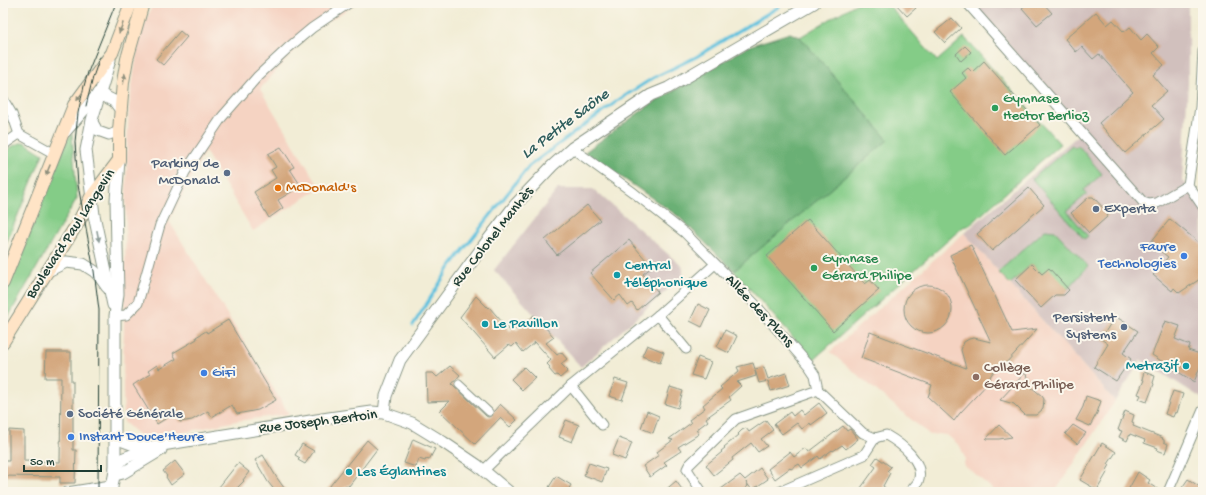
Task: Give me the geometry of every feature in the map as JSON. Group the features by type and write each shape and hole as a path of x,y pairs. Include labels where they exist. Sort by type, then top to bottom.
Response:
{"main road":[{"name":"Boulevard Paul Langevin","path":"3,283 74,105 112,53 131,3"},
{"name":"Boulevard Paul Langevin","path":"3,342 46,272 80,221 91,197 119,160 119,131 123,82 127,59 143,3"}],"street":[{"path":"115,316 126,315 138,303 160,225 185,172 222,117 258,76 288,48 312,28 349,3"},
{"name":"Rue Colonel Manhès","path":"384,413 386,396 400,360 515,205 552,166 572,148 651,95 668,88 814,3"},
{"path":"967,3 1143,202 1149,204 1157,203 1188,185"},
{"path":"1203,52 1200,107 1188,185 1203,208"},
{"path":"112,53 98,93 86,150 91,197 115,316"},
{"path":"98,93 114,101 121,110"},
{"name":"Boulevard Paul Langevin","path":"63,134 98,93"},
{"path":"3,99 12,114 19,134 55,154"},
{"path":"92,120 98,131 109,135 119,131"},
{"path":"3,148 6,143 19,134"},
{"name":"Allée des Plans","path":"572,148 634,193 685,233 754,304 809,366 816,375 818,390"},
{"path":"67,492 113,480 115,437 115,316 118,294 116,200 119,160"},
{"path":"46,272 66,262 83,264 100,277 111,293"},
{"path":"483,471 571,386 658,315 715,264"},
{"path":"658,315 686,349"},
{"path":"459,384 489,412"},
{"path":"571,386 602,425"},
{"path":"702,492 687,470 689,464 736,419 818,390 863,432 875,438 886,435 911,454 920,471 918,482 910,492"},
{"path":"1168,492 1203,410"},
{"name":"Rue Joseph Bertoin","path":"113,480 124,458 156,446 372,412 384,413 405,420 430,433 464,456 508,492"},
{"name":"Rue Joseph Bertoin","path":"115,437 126,444 156,446"},
{"path":"779,492 864,455 875,438"},
{"name":"Rue Joseph Bertoin","path":"113,480 156,452 176,442"}],"shaded area":[{"path":"153,3 358,3 311,32 260,89 320,188 253,231 205,151 169,221 289,414 237,421 185,432 142,438 124,422 123,385 127,147 129,107 139,39"},
{"path":"972,3 1188,3 1188,84 1182,181 1203,198 1203,399 1141,360 1115,401 964,233 1082,132"},
{"path":"558,189 593,189 683,267 683,276 581,367 494,270"},
{"name":"Collège Gérard Philipe","path":"964,233 1115,401 1055,492 996,492 964,465 965,458 960,446 947,435 930,435 830,352"}],"green space":[{"path":"857,3 887,3 937,61 964,37 1060,144 970,225 963,227 813,360 734,271 888,140 800,37"},
{"path":"790,33 800,37 888,140 734,271 678,216 585,152 648,106 749,46"},
{"path":"72,134 77,198 3,326 3,300 68,138"},
{"path":"24,142 43,154 3,251 3,157 12,147"},
{"path":"1072,145 1075,148 1078,145 1102,174 1084,190 1087,194 1067,211 1088,236 1084,239 1032,179"},
{"path":"1045,230 1055,231 1088,266 1068,289 1042,274 1032,264 1010,284 998,272"}],"building":[{"path":"895,3 912,3 916,8 907,16"},
{"path":"1028,3 1043,3 1052,13 1037,25 1022,8"},
{"path":"1096,12 1107,25 1113,20 1124,32 1130,27 1141,40 1147,34 1159,47 1153,53 1164,65 1153,75 1167,91 1151,105 1164,119 1125,153 1099,123 1133,92 1099,54 1093,59 1082,47 1076,52 1065,39"},
{"path":"952,18 961,28 945,43 935,32"},
{"path":"180,31 187,37 163,65 156,59"},
{"path":"965,46 971,52 961,61 956,54"},
{"name":"Gymnase Hector Berlioz","path":"984,61 1040,125 1005,155 950,92 966,78 962,73 968,68 972,72"},
{"path":"281,147 294,167 290,169 301,186 278,200 283,208 269,218 254,192 276,178 271,170 276,167 268,154"},
{"path":"1029,188 1044,205 992,251 977,234"},
{"path":"1089,197 1093,197 1108,213 1107,217 1089,233 1071,213"},
{"path":"587,205 600,220 557,255 545,240"},
{"path":"1170,219 1203,246 1203,277 1179,293 1174,288 1172,291 1153,275 1168,257 1150,243"},
{"name":"Gymnase Gérard Philipe","path":"808,220 865,284 870,280 879,290 833,331 767,256"},
{"name":"Central téléphonique","path":"629,240 652,267 643,274 658,292 637,310 632,303 628,306 620,295 614,300 590,273"},
{"path":"971,245 1012,332 1037,329 1005,364 1004,363 995,370 991,375 990,381 954,421 928,397 932,385 861,358 870,332 966,368 961,350 964,342 974,338 991,342 950,255"},
{"path":"1032,264 1042,274 1049,268 1069,290 1064,295 1055,295 1041,308 1015,280"},
{"path":"923,285 933,285 942,289 948,295 951,300 951,318 942,329 933,333 923,333 914,329 908,323 904,314 904,304 908,295 914,289"},
{"name":"Le Pavillon","path":"476,296 488,308 489,307 510,331 513,328 517,330 534,315 554,337 546,343 557,355 561,352 567,359 561,364 568,371 560,378 557,375 555,376 547,364 551,360 535,342 523,352 516,343 512,347 509,345 495,357 460,317"},
{"path":"698,304 710,310 702,327 690,321"},
{"path":"1115,316 1138,331 1123,353 1131,359 1116,381 1094,367 1108,344 1101,339"},
{"name":"GiFi","path":"228,320 276,400 258,410 237,414 232,405 212,417 208,411 192,420 180,422 175,413 157,424 133,385 150,374 148,371 157,365 159,369 176,359 173,353 197,339 196,337 206,331 207,333"},
{"path":"1165,321 1180,326 1175,339 1190,345 1188,350 1203,355 1203,360 1194,382 1152,355"},
{"path":"725,330 737,336 729,353 717,347"},
{"path":"647,345 664,352 660,363 642,356"},
{"path":"46,352 71,352 71,381 73,381 73,450 76,450 75,483 60,483 60,477 3,476 3,461 9,461 9,430 24,431 24,461 60,462 61,378 45,378"},
{"path":"698,357 711,362 704,379 691,375"},
{"path":"753,363 755,369 764,367 768,379 786,373 790,385 771,391 768,381 759,383 755,370 756,376 737,382 741,386 729,397 731,400 706,418 708,421 696,430 699,434 678,447 681,451 664,462 667,465 650,477 643,466 659,455 657,452 673,440 669,439 691,423 689,420 705,408 703,405 722,389 720,387 739,371 737,367"},
{"path":"450,366 460,375 452,384 486,416 492,416 500,404 517,420 510,427 500,418 475,444 440,411 450,401 427,402 426,373 433,373 437,377"},
{"path":"524,367 535,378 522,390 511,379"},
{"path":"1144,372 1155,376 1154,384 1147,402 1139,399 1141,395 1138,394 1144,380 1142,379"},
{"path":"1025,373 1030,386 1044,399 1043,409 1036,415 1025,415 1014,404 1000,400"},
{"path":"615,379 628,383 622,400 609,396"},
{"path":"670,387 683,391 678,408 665,404"},
{"path":"1173,391 1183,394 1177,413 1175,412 1173,417 1165,414"},
{"path":"1086,396 1101,401 1090,426 1076,420 1083,407"},
{"path":"819,403 827,413 811,425 810,423 802,429 797,423 782,434 774,424 790,412 793,416 800,410 804,415"},
{"path":"647,411 659,416 653,433 641,428"},
{"path":"1125,411 1134,415 1132,422 1134,423 1133,426 1163,438 1162,439 1164,442 1168,444 1165,453 1157,450 1158,448 1144,443 1145,440 1130,434 1127,441 1119,437 1122,431 1118,430"},
{"path":"566,420 579,425 572,442 559,437"},
{"path":"766,420 773,430 761,439 767,446 758,452 751,443 714,475 706,465 722,452 721,451 725,448 724,447 739,435 738,434 742,430 746,428 749,432"},
{"path":"999,425 1012,437 986,439"},
{"path":"1073,425 1086,433 1077,444 1065,434"},
{"path":"843,426 847,431 850,429 858,439 846,449 842,445 820,459 818,456 802,468 799,464 791,469 790,468 775,479 768,469 790,452 794,457 806,448 809,452"},
{"path":"619,438 632,443 625,460 612,455"},
{"path":"413,439 435,449 429,460 426,459 425,461 419,459 416,467 404,463"},
{"name":"Les Églantines","path":"367,440 377,449 349,486 346,486 341,492 325,492"},
{"path":"1102,443 1116,452 1108,464 1110,465 1107,470 1108,471 1097,490 1080,480"},
{"path":"302,444 314,451 305,464 298,460 300,458 295,455"},
{"path":"263,455 287,492 276,492 268,482 255,460"},
{"path":"877,457 891,467 887,471 890,473 883,486 890,492 858,492 876,467 872,464"},
{"path":"175,461 185,474 171,485 163,471"},
{"path":"238,463 249,472 243,480 244,481 233,492 215,492"},
{"path":"589,463 607,469 602,482 584,475"},
{"path":"760,468 768,479 752,490 746,482 748,486 741,492 717,492 740,475 745,480"},
{"path":"1138,472 1150,480 1148,483 1162,492 1127,492"},
{"path":"556,476 571,485 567,492 556,492 549,487"},
{"path":"1188,479 1203,489 1203,492 1179,492"},
{"path":"676,481 684,492 663,492"}],"waterway":[{"name":"La Petite Saône","path":"413,325 450,267 529,166 620,99 653,78 696,57 785,3"}],"tram line":[{"path":"98,492 99,310 94,271 78,185 75,142 78,113 88,72 116,3"},
{"path":"86,106 93,77 100,57"}],"place":[{"name":"Gymnase Hector Berlioz","path":"995,108"},
{"name":"Parking de McDonald","path":"227,173"},
{"name":"McDonald's","path":"278,188"},
{"name":"Experta","path":"1096,209"},
{"name":"Faure Technologies","path":"1184,256"},
{"name":"Gymnase Gérard Philipe","path":"814,268"},
{"name":"Central téléphonique","path":"617,275"},
{"name":"Le Pavillon","path":"485,324"},
{"name":"Persistent Systems","path":"1124,327"},
{"name":"Metrazif","path":"1186,366"},
{"name":"GiFi","path":"204,373"},
{"name":"Collège Gérard Philipe","path":"976,377"},
{"name":"Société Générale","path":"70,414"},
{"name":"Instant Douce'Heure","path":"71,437"},
{"name":"Les Églantines","path":"349,472"}]}
